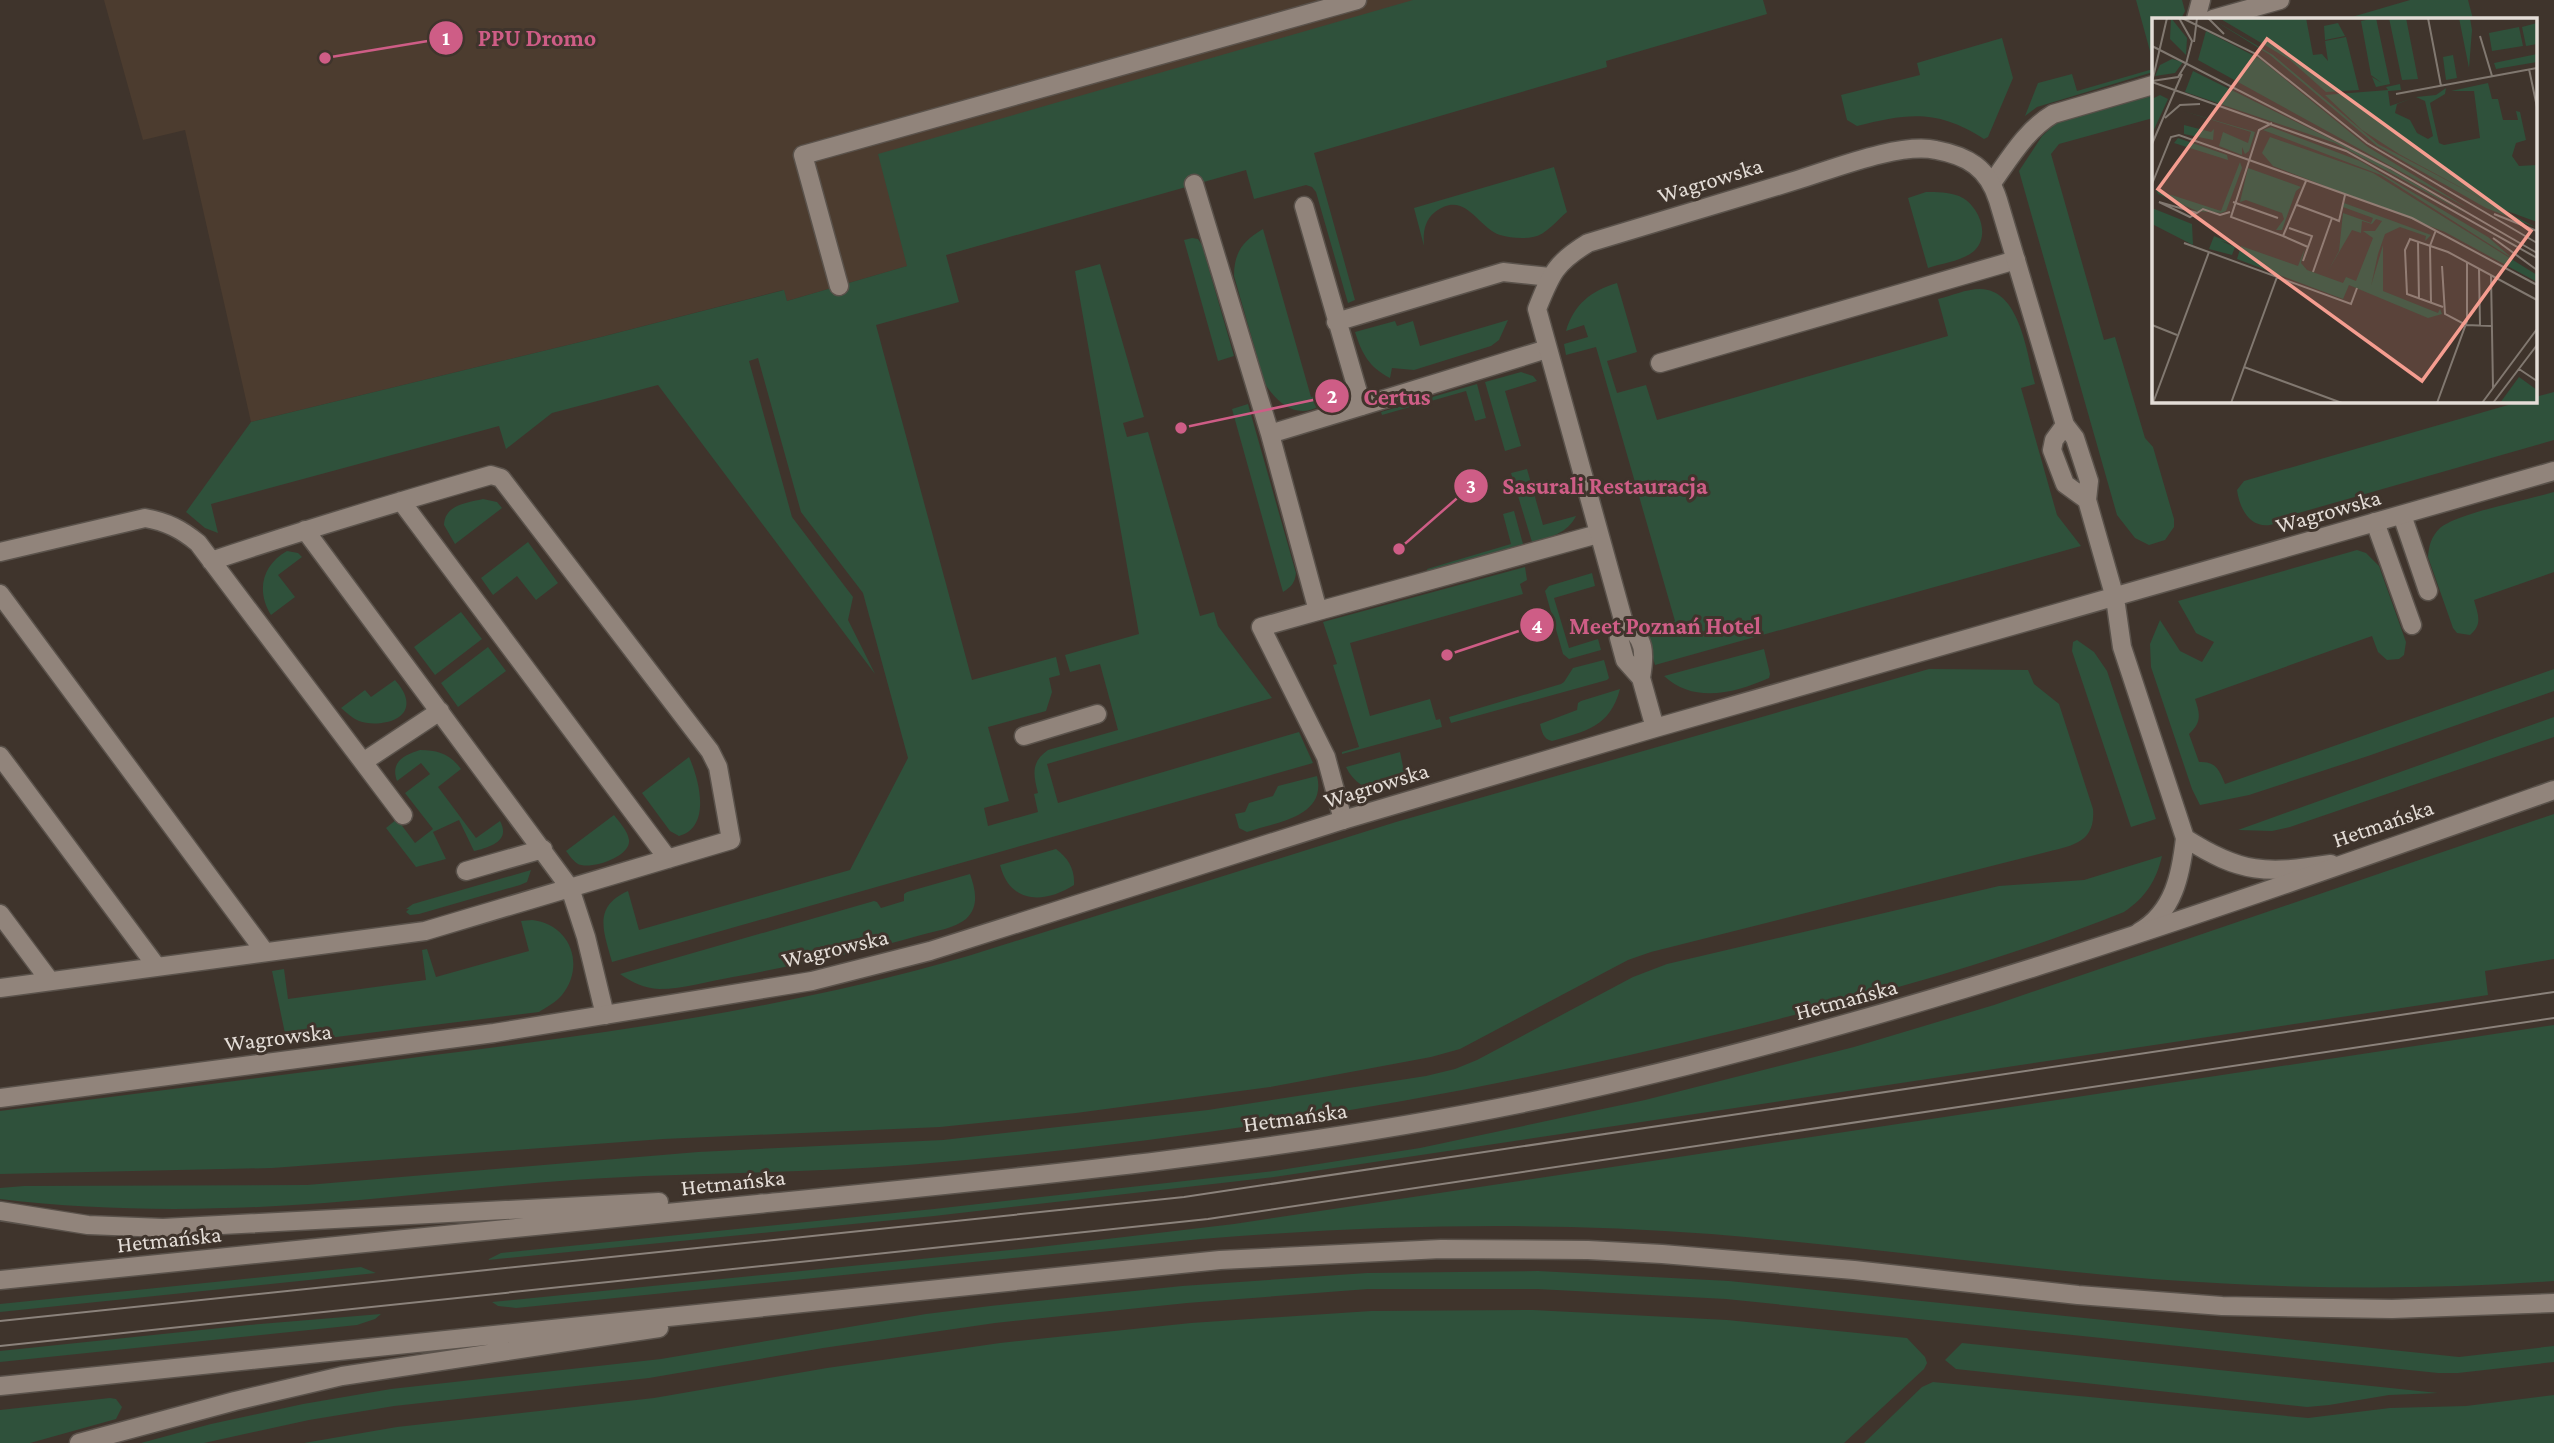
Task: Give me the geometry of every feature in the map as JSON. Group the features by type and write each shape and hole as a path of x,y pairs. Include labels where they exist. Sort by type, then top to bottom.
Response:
{"street":[{"path":"839,286 803,155 1357,0"},
{"path":"2196,18 2201,0"},
{"path":"2217,18 2280,0"},
{"path":"2130,937 2155,921 2171,897 2182,865 2185,838 2122,647 2115,598 2087,500 2089,481 2075,438 2065,425 1992,183 2017,146 2042,120 2053,114 2152,85"},
{"name":"Wagrowska","path":"1655,728 1641,678 1625,660 1619,638 1624,623 1537,309 1550,277 1565,257 1588,243 1899,150 1934,149 1961,158 1980,167 1992,183"},
{"path":"1194,184 1270,433 1318,611"},
{"path":"1304,206 1336,322 1363,406"},
{"path":"1660,363 2016,260"},
{"path":"1336,322 1503,272 1550,277"},
{"path":"1270,433 1547,349"},
{"path":"2065,425 2054,440 2052,450 2065,484 2087,500"},
{"name":"Wagrowska","path":"0,1098 494,1033 812,981 930,951 1343,820 1655,728 2554,471"},
{"path":"0,988 425,931 731,840 718,767 710,751 501,478 491,475 211,561"},
{"path":"401,501 668,859"},
{"path":"2402,515 2428,591"},
{"path":"0,552 145,518 164,521 182,530 198,543 403,815"},
{"path":"2375,522 2412,625"},
{"path":"305,530 570,888 606,1015"},
{"path":"1343,820 1326,757 1261,627 1598,534"},
{"path":"0,594 265,952"},
{"path":"363,762 440,711"},
{"path":"1024,736 1097,715"},
{"path":"0,756 157,967"},
{"name":"Hetmańska","path":"0,1280 1149,1162 1318,1139 1540,1099 1710,1060 1991,983 2552,791"},
{"path":"2185,838 2217,858 2254,869 2295,869 2348,861"},
{"path":"466,871 543,849"},
{"path":"0,914 50,981"},
{"path":"0,1212 88,1225 163,1228 896,1190"},
{"path":"0,1386 1267,1256 1428,1249 1588,1250 1700,1257 1854,1270 2078,1295 2222,1306 2392,1309 2554,1303"},
{"path":"79,1443 235,1401 342,1376 912,1291"}],"shaded area":[{"path":"104,0 1448,0 1066,220 787,301 783,290 251,422 185,130 143,140"}],"green space":[{"path":"1413,0 1763,0 1767,14 1606,61 1607,67 1314,153 1355,300 1348,303 1316,192 1306,185 1254,199 1246,170 946,255 959,302 876,325 972,680 1056,657 1060,675 1049,678 1052,692 1046,711 988,727 1009,801 984,808 988,826 1038,812 1034,794 1038,793 1035,769 1039,759 1048,750 1118,730 1100,664 1070,672 1065,655 1139,634 1075,271 1100,264 1144,417 1123,423 1127,437 1148,432 1200,616 1214,612 1218,626 1272,698 1047,764 1058,803 1299,732 1313,763 612,962 604,931 605,913 617,897 628,891 639,930 850,870 908,758 863,593 801,512 758,358 749,361 792,517 853,597 848,620 875,674 658,385 552,413 506,449 499,426 211,504 218,533 205,528 186,512 251,422 784,290 787,301 907,266 878,154"},
{"path":"2136,0 2182,0 2185,11 2182,18 2152,18 2152,58"},
{"path":"2410,0 2468,0 2473,18 2348,18"},
{"path":"2002,38 2013,78 1988,137 1984,139 1952,122 1922,116 1892,118 1857,126 1847,120 1841,95 1920,75 1917,63"},
{"path":"2152,69 2152,72 2037,107 2025,116 2038,83 2072,74 2077,91"},
{"path":"2152,94 2152,118 2059,144 2051,154 2104,340 2115,337 2145,438 2153,447 2174,519 2174,527 2165,540 2149,545 2135,538 2117,515 2019,171 2042,136 2059,121"},
{"path":"1554,167 1567,212 1542,233 1525,238 1500,235 1463,207 1445,206 1428,219 1424,246 1414,208"},
{"path":"1926,192 1942,192 1966,200 1977,212 1982,228 1980,243 1970,254 1928,268 1908,198"},
{"path":"1263,229 1311,397 1336,391 1327,401 1308,411 1299,411 1281,403 1265,384 1234,276 1241,248"},
{"path":"1198,239 1202,245 1234,356 1218,361 1184,240"},
{"path":"1617,283 1637,352 1607,361 1617,393 1646,385 1657,420 1948,336 1938,299 1975,289 1994,292 2013,311 2020,325 2035,384 2021,388 2057,515 2081,546 1655,665 1645,631 1675,621 1596,347 1566,355 1564,344 1588,337 1584,325 1566,331 1579,306 1599,290"},
{"path":"1508,320 1499,340 1491,346 1414,370 1392,368 1390,378 1367,359 1355,332 1395,321 1397,326 1413,321 1420,346"},
{"path":"1521,372 1533,376 1537,381 1505,391 1521,446 1505,451 1485,382"},
{"path":"1477,384 1486,418 1475,421 1466,391 1382,415 1381,412"},
{"path":"2554,392 2554,440 2288,516 2270,525 2254,522 2239,501 2237,490 2244,481 2519,402 2536,402 2536,397"},
{"path":"1248,404 1296,573 1292,584 1283,592 1232,409"},
{"path":"1527,469 1543,525 1576,516 1563,531 1532,542 1511,473"},
{"path":"2554,492 2554,572 2474,600 2477,627 2470,635 2457,633 2428,557 2434,535 2440,528 2461,517"},
{"path":"483,499 497,502 502,508 455,544 444,525 448,513 464,503"},
{"path":"1514,511 1523,544 1428,573 1427,569 1511,544 1503,514"},
{"path":"528,542 558,583 536,600 517,576 493,595 481,578"},
{"path":"2357,550 2366,553 2379,566 2406,642 2404,655 2399,659 2387,660 2378,652 2372,636 2195,699 2199,718 2189,734 2199,762 2216,767 2225,784 2554,669 2554,691 2249,795 2200,805 2192,789 2151,667 2150,644 2160,620 2180,651 2202,662 2214,642 2196,633 2178,601"},
{"path":"287,551 298,553 302,557 278,575 295,597 271,615 264,597 264,579 272,564"},
{"path":"1525,567 1527,580 1520,584 1523,594 1350,643 1370,716 1430,699 1436,720 1440,719 1442,727 1342,754 1359,747 1333,665 1337,664 1323,622"},
{"path":"1592,573 1595,586 1554,598 1569,648 1598,639 1601,650 1569,659 1563,654 1545,591 1549,586"},
{"path":"461,612 482,639 435,675 414,647"},
{"path":"2077,640 2094,652 2107,671 2156,819 2131,827 2072,651 2073,642"},
{"path":"488,647 506,671 458,707 441,683"},
{"path":"1764,649 1769,678 1742,688 1701,693 1676,685 1664,676"},
{"path":"1604,660 1609,678 1607,680 1451,723 1449,717 1561,684 1573,668"},
{"path":"1929,669 2028,670 2034,684 2059,704 2093,809 2093,821 2086,836 2063,848 1651,952 1628,960 1460,1049 1431,1057 1270,1087 1076,1113 940,1127 663,1139 272,1168 0,1174 0,1111 563,1038 699,1017 834,990 968,956 1396,822"},
{"path":"395,680 406,699 406,707 397,718 382,723 366,723 341,708 365,690 371,697"},
{"path":"1620,689 1610,712 1595,726 1552,741 1543,735 1540,724 1577,710 1581,701"},
{"path":"2554,717 2554,737 2290,827 2272,831 2238,830"},
{"path":"420,750 443,754 457,764 461,769 438,787 476,838 500,821 503,834 497,842 474,851 459,820 433,832 446,859 416,867 386,828 397,819 415,843 433,829 405,793 430,774 421,763 397,781 395,774 400,760"},
{"path":"1400,752 1406,781 1389,789 1364,786 1357,782 1346,767"},
{"path":"689,757 699,789 699,813 696,823 689,831 679,836 670,831 642,793"},
{"path":"1317,776 1318,790 1314,801 1297,816 1247,832 1239,828 1235,814 1245,812 1249,803 1273,796 1278,786"},
{"path":"2554,814 2554,959 2485,971 2488,995 1274,1177 934,1216 487,1260 501,1253 1274,1171 1420,1148 1645,1100 1854,1047 1994,1005"},
{"path":"614,815 629,840 624,852 600,864 576,863 566,851"},
{"path":"1056,849 1070,864 1074,885 1051,895 1030,897 1012,887 1005,878 1000,865"},
{"path":"2162,856 2149,888 2124,912 1979,963 1830,1006 1629,1055 1322,1115 1219,1131 1012,1156 824,1170 573,1180 284,1206 121,1208 0,1199 0,1188 24,1186 307,1185 698,1152 943,1140 1208,1110 1426,1076 1477,1060 1633,977 1667,964 1999,886 2084,880"},
{"path":"531,870 527,882 520,885 419,914 410,915 406,912 413,904"},
{"path":"970,874 975,891 973,909 966,919 945,929 828,958 678,988 648,987 620,974 874,901 881,908 904,901 904,894 907,892"},
{"path":"532,920 556,929 565,938 573,959 573,971 562,995 539,1012 287,1043 272,971 284,969 288,999 426,980 422,950 427,949 436,977 529,951 521,921"},
{"path":"2554,1025 2554,1281 2353,1288 2252,1285 2097,1274 1711,1234 1584,1227 1456,1226 1328,1230 1201,1239 516,1308 498,1306 492,1302 1031,1248 1234,1224"},
{"path":"361,1267 376,1273 0,1312 0,1304"},
{"path":"1538,1271 1729,1281 2459,1357 2554,1346 2554,1362 2438,1373 1726,1299 1537,1289 1368,1289 1187,1303 995,1323 823,1348 649,1378 394,1406 309,1420 204,1443 141,1443 303,1404 391,1389 661,1359 926,1314 990,1306 1182,1286 1367,1273"},
{"path":"1533,1310 1727,1320 1907,1338 1925,1357 1927,1363 1924,1369 1844,1443 304,1443 397,1427 654,1398 827,1368 1000,1343 1191,1323 1371,1311"},
{"path":"381,1314 357,1325 0,1362 0,1351"},
{"path":"1962,1343 2438,1393 2389,1395 2307,1407 1956,1369 1945,1360"},
{"path":"1933,1382 2308,1418 2390,1408 2466,1406 2554,1395 2554,1443 1864,1443 1922,1387"},
{"path":"116,1399 122,1407 116,1419 30,1443 0,1443 0,1410"}],"tram line":[{"path":"0,1321 1184,1197 2554,992"},
{"path":"0,1346 1208,1219 2554,1018"}],"place":[{"name":"PPU Dromo","path":"325,58"},
{"name":"Certus","path":"1181,428"},
{"name":"Sasurali Restauracja","path":"1399,549"},
{"name":"Meet Poznań Hotel","path":"1447,655"}]}
